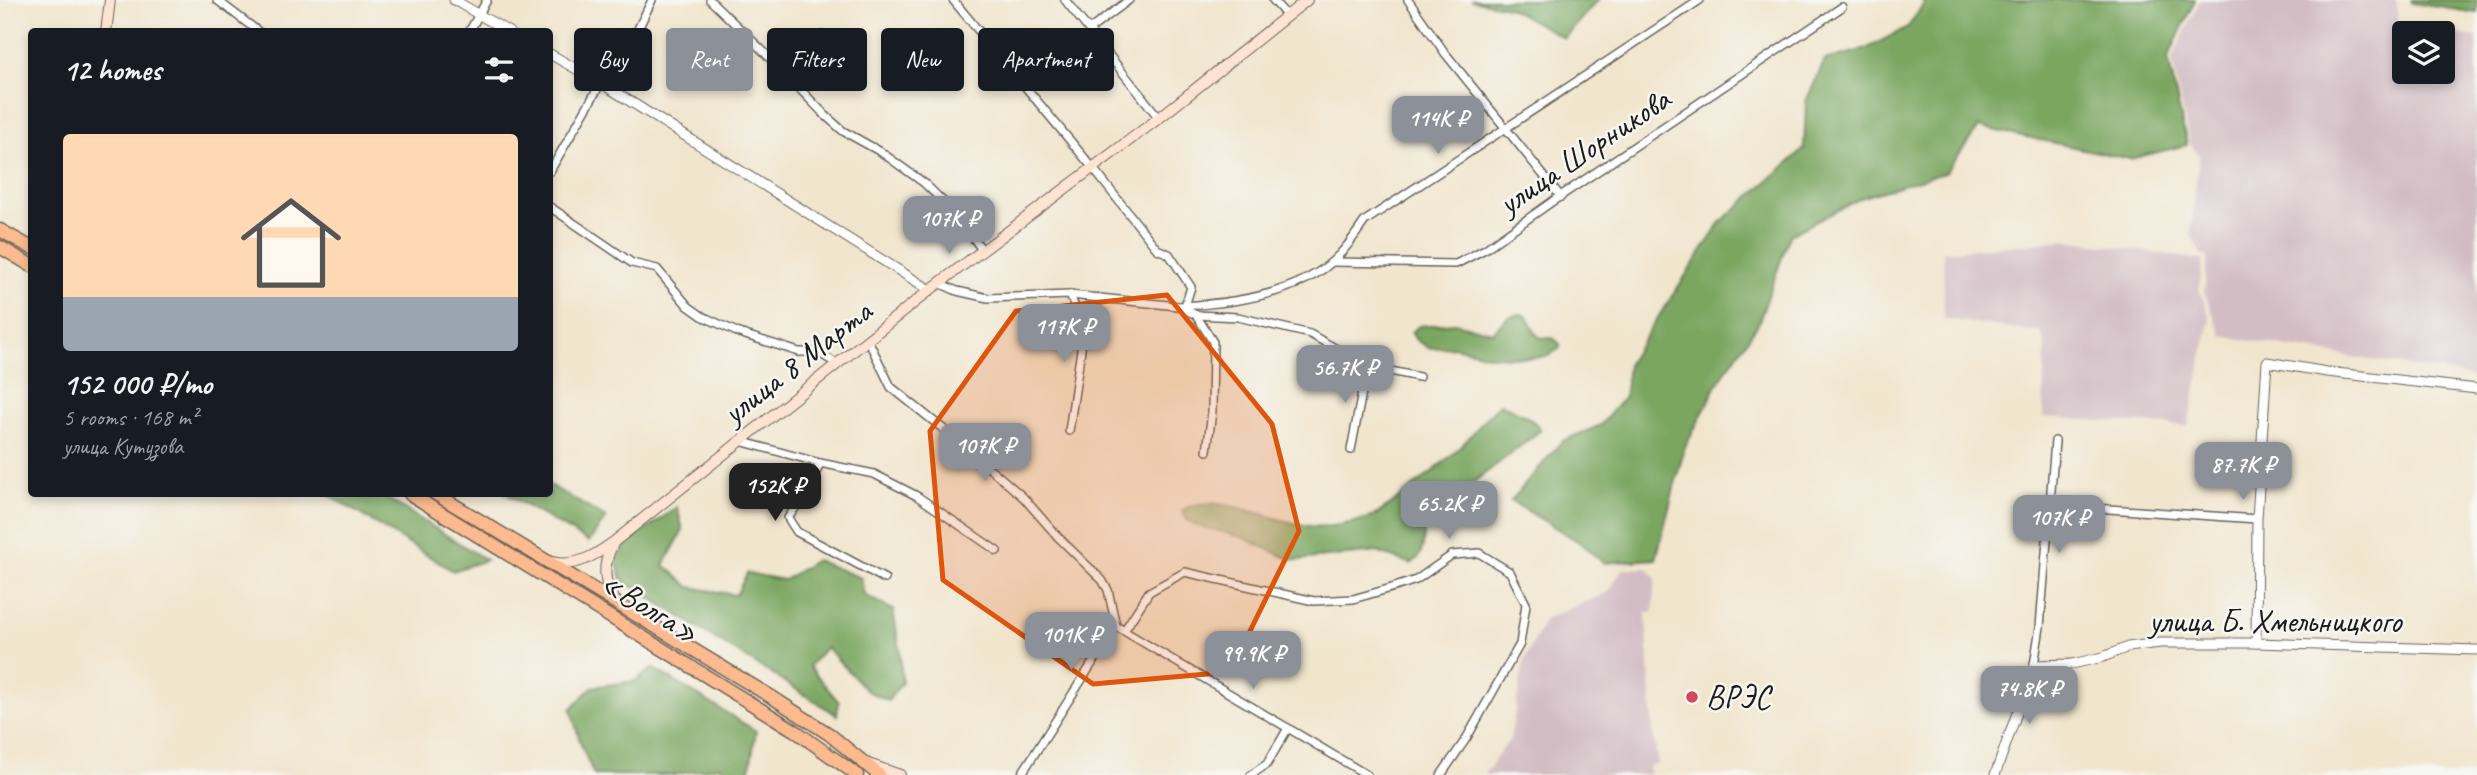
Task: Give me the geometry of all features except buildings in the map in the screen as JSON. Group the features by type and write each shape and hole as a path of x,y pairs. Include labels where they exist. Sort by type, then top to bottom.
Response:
{"highway":[{"path":"0,230 28,245"},
{"path":"0,247 28,264"},
{"name":"«Волга»","path":"415,497 794,730 856,775"},
{"name":"«Волга»","path":"441,497 775,699 829,734 880,775"}],"main road":[{"path":"106,28 110,0"},
{"name":"улица 8 Марта","path":"546,560 572,564 598,554 934,287 1159,118 1307,0"},
{"path":"615,541 606,562 605,575 608,589 617,604"},
{"path":"868,764 900,775"}],"street":[{"path":"217,0 254,28"},
{"path":"454,0 502,28"},
{"path":"471,28 487,0"},
{"path":"638,28 652,0"},
{"path":"710,0 826,117 843,131 881,152 924,183 958,216 982,250"},
{"path":"953,0 1092,167 1157,250 1169,254 1191,287 1181,306"},
{"path":"1065,0 1086,28"},
{"path":"1091,28 1129,0"},
{"path":"1273,0 1287,16"},
{"path":"1408,0 1445,53 1561,197"},
{"path":"614,91 934,287 988,298 1070,295 1181,306 1219,304 1300,283 1340,255 1365,221 1700,0"},
{"name":"улица Шорникова","path":"1331,262 1456,264 1485,249 1842,7"},
{"path":"553,56 574,68"},
{"path":"1114,62 1159,118"},
{"path":"553,166 596,91"},
{"path":"553,209 632,263 657,269 688,306 702,316 739,333 799,352 818,352 837,364"},
{"path":"1069,431 1084,329 1070,295"},
{"path":"1181,306 1196,315 1213,342 1212,411 1207,451"},
{"path":"1196,315 1238,317 1310,334 1367,366 1419,377"},
{"path":"868,340 891,387 1023,497 1058,537 1102,580 1108,590 1116,626 1021,775"},
{"path":"2256,643 2257,519 2267,362 2327,372 2477,389"},
{"path":"1351,450 1367,366"},
{"path":"740,441 820,463 874,474 917,496 997,551"},
{"path":"1995,775 2034,665 2040,627 2055,441"},
{"path":"820,463 811,486 788,518 797,532 885,579"},
{"path":"2049,505 2257,519"},
{"path":"1124,631 1149,592 1185,572 1314,601 1353,599 1416,580 1452,555 1479,553 1510,572 1526,604 1520,644 1466,739 1441,775"},
{"path":"1116,626 1367,775"},
{"name":"улица Б. Хмельницкого","path":"2034,665 2073,664 2104,657 2128,647 2160,643 2256,643 2477,650"},
{"path":"1251,775 1267,764 1289,728"}],"highlighted area":[{"path":"1167,295 1272,424 1299,531 1230,672 1093,684 943,580 930,431 1016,311"}],"shaded area":[{"path":"2200,0 2396,0 2398,21 2392,21 2392,84 2455,84 2455,33 2477,37 2477,377 2222,336 2204,292 2208,257 2201,255 2191,234 2199,155 2190,144 2172,59"},
{"path":"2067,240 2203,260 2199,289 2210,318 2188,426 2043,417 2045,342 2040,332 1944,319 1943,252"},
{"path":"1648,568 1656,579 1653,613 1646,613 1653,733 1658,764 1649,766 1649,775 1484,775 1510,739 1524,661 1545,619 1609,592 1622,569"}],"green space":[{"path":"1471,0 1598,0 1564,38 1508,7"},
{"path":"1922,0 2195,0 2168,58 2187,145 2130,159 1979,127 1946,172 1863,197 1790,235 1758,324 1719,381 1684,449 1656,559 1604,563 1579,542 1511,501 1562,441 1601,425 1625,396 1628,363 1721,222 1804,149 1806,101 1825,60 1866,49 1908,27 1924,3"},
{"path":"2411,0 2477,0 2477,13 2411,3"},
{"path":"1525,315 1537,335 1553,338 1560,344 1560,348 1548,356 1534,358 1492,356 1454,347 1429,348 1416,340 1411,332 1419,326 1454,323 1493,332 1508,317"},
{"path":"1500,404 1528,417 1541,430 1463,490 1434,506 1426,521 1421,552 1411,564 1377,552 1297,560 1287,558 1241,537 1194,525 1182,511 1194,505 1209,503 1243,509 1296,524 1317,526 1339,525 1368,518 1386,508 1442,464"},
{"path":"553,487 606,518 589,542 511,497 553,497"},
{"path":"332,497 385,497 486,560 453,571"},
{"path":"677,507 683,530 664,565 690,587 736,595 747,573 784,580 816,560 861,578 864,595 893,610 902,682 888,701 867,691 826,647 809,666 839,702 837,715 622,580 616,560 627,544"},
{"path":"653,668 756,731 749,775 725,775 720,766 674,775 594,775 581,745 571,709 592,687 635,681"}],"place":[{"name":"ВРЭС","path":"1692,697"}]}
